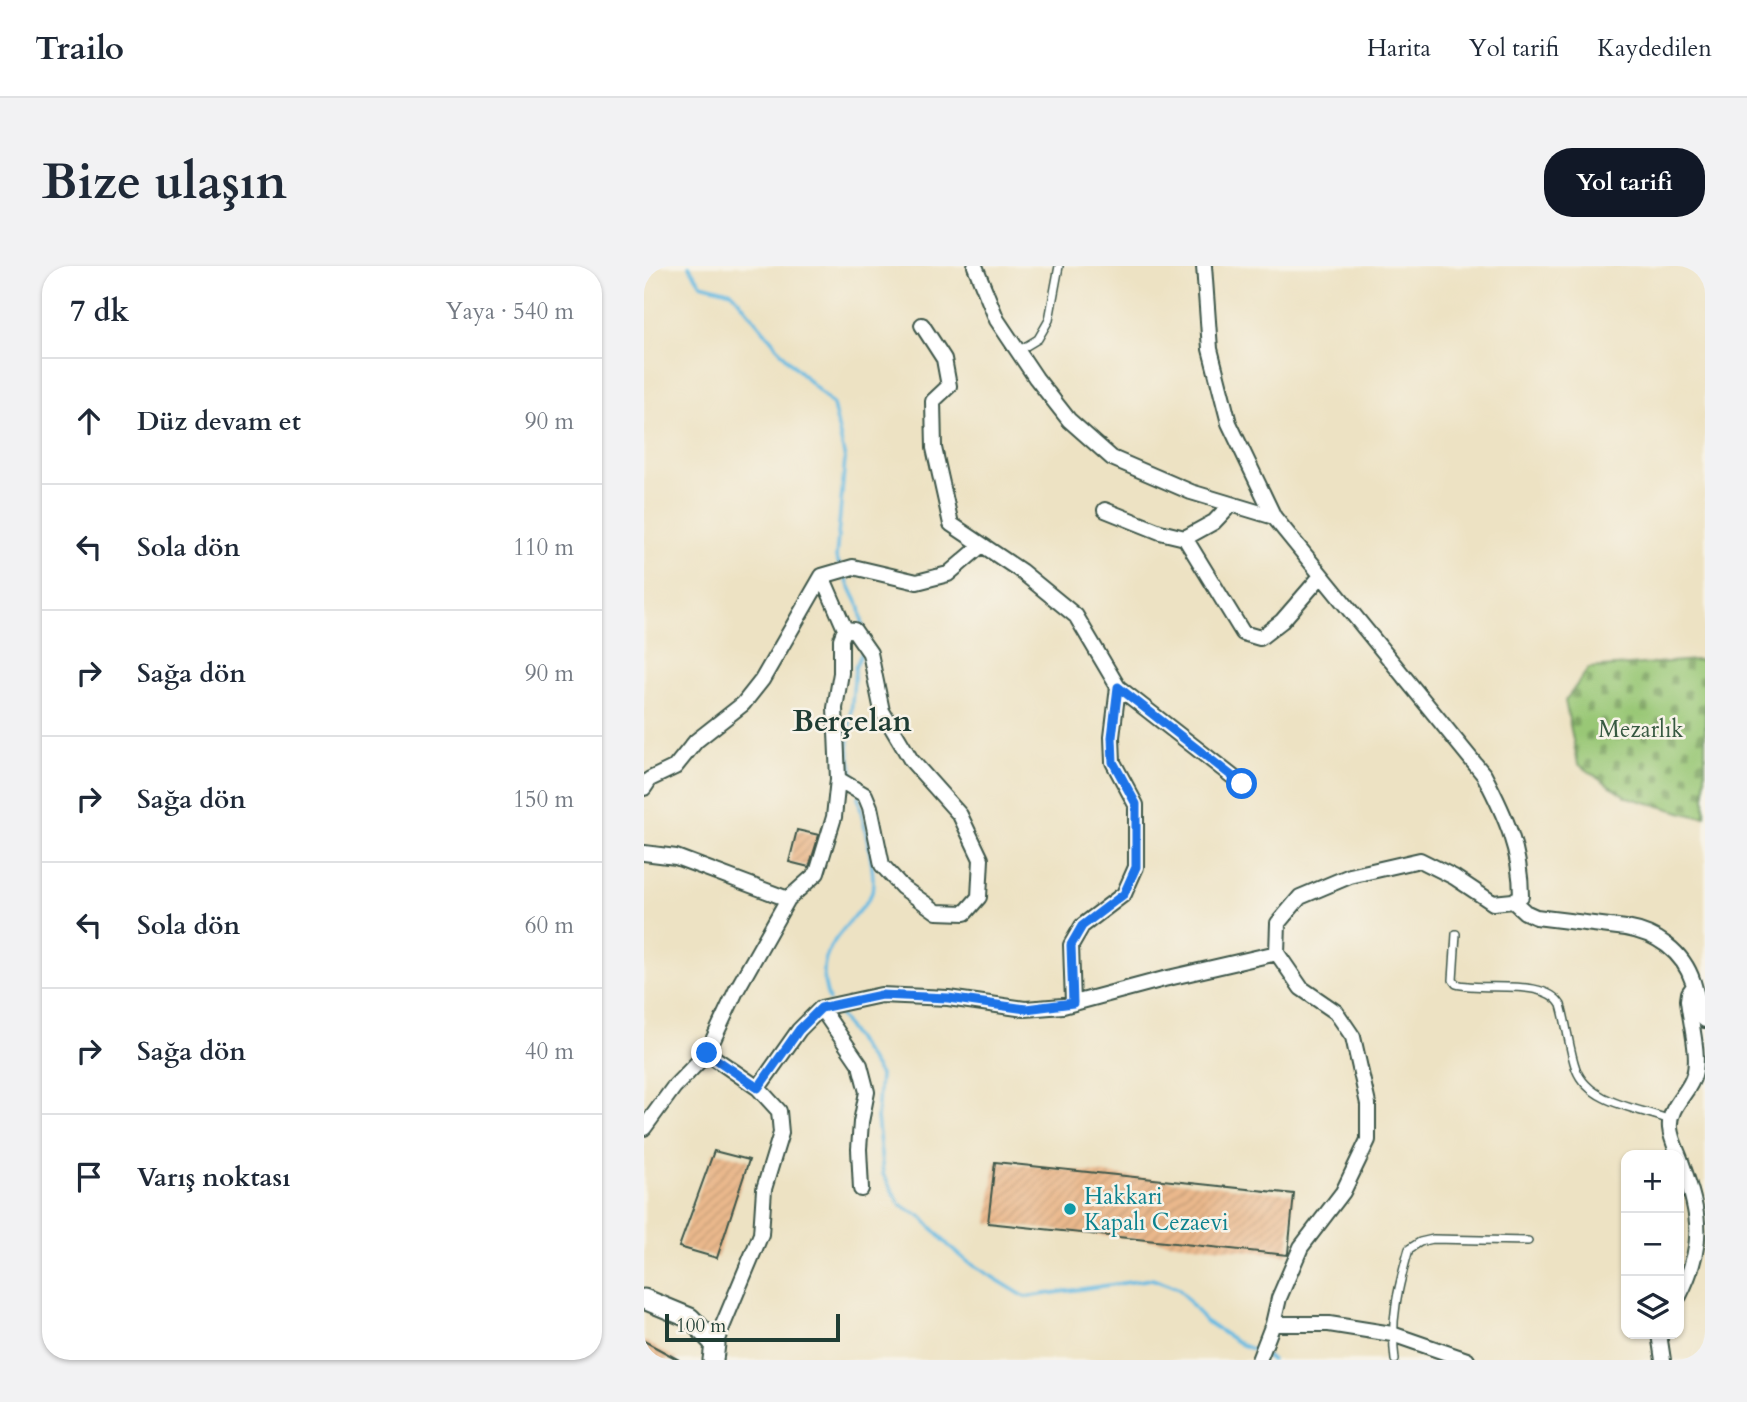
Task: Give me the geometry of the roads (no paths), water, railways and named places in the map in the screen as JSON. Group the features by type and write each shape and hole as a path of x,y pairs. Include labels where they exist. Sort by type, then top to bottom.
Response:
{"main road":[{"path":"644,1299 690,1318 714,1352"}],"street":[{"path":"975,266 997,320 1036,379 1069,420 1112,458 1191,492 1274,517"},
{"path":"1204,266 1210,349 1229,423 1274,517 1484,775 1507,818 1521,872 1521,896 1513,901 1493,903 1454,877 1420,860 1350,876 1300,897 1278,923 1277,953 1301,988 1336,1012 1353,1037 1368,1104 1368,1140 1343,1192 1301,1247 1279,1298 1273,1325 1259,1360"},
{"path":"922,325 944,359 949,386 933,401 933,413 934,448 951,524 1021,571 1076,616 1118,687 1242,784"},
{"path":"1105,510 1160,532 1185,538 1214,522 1231,504"},
{"path":"1185,538 1243,633 1260,638 1282,621 1321,576"},
{"path":"644,788 650,779 675,767 696,741 743,704 762,680 822,576 853,567 917,582 948,574 982,545"},
{"path":"644,1128 674,1087 707,1053 736,991 788,899 817,873 834,817 838,779 835,708 841,673 841,639 845,629 822,576"},
{"path":"838,779 865,795 883,865 902,887 937,912 965,913 979,897 981,859 960,815 911,761 882,711 870,653 854,630 845,629"},
{"path":"1073,1003 1071,945 1082,926 1124,894 1136,867 1136,804 1113,762 1112,737 1118,687"},
{"path":"644,853 676,857 788,899"},
{"path":"1513,901 1525,912 1536,917 1626,928 1649,934 1675,952 1686,967 1705,1020"},
{"path":"758,1088 799,1030 821,1008 881,995 948,998 1026,1009 1073,1003 1277,953"},
{"path":"1684,1288 1698,1259 1700,1234 1690,1187 1671,1133 1670,1120 1691,1085 1695,1070 1688,1000 1694,986"},
{"path":"821,1008 860,1065 867,1092 860,1136 861,1189"},
{"path":"707,1053 758,1088 779,1111 781,1133 764,1189 761,1234 714,1352"},
{"path":"1273,1325 1329,1325 1392,1334 1467,1360"},
{"path":"1660,1339 1663,1360"}],"lane":[{"path":"1018,351 1038,339 1049,320 1059,266"},
{"path":"1456,934 1453,980 1456,984 1516,988 1556,996 1561,1004 1576,1069 1586,1084 1608,1099 1670,1120"},
{"path":"1395,1360 1392,1334 1399,1284 1409,1249 1420,1242 1433,1239 1528,1241"}],"waterway":[{"path":"689,266 701,284 732,292 789,361 833,405 845,459 836,558 840,566"},
{"path":"843,573 860,608 864,634"},
{"path":"855,785 848,749 855,668 862,652"},
{"path":"829,1000 824,974 828,954 832,944 872,892 871,858 858,796"},
{"path":"836,1010 880,1075 877,1117 883,1174 900,1205 922,1217 968,1262 1025,1297 1152,1279 1179,1289 1205,1321 1242,1345 1257,1351"},
{"path":"1264,1355 1272,1360"}],"place":[{"name":"Hakkari Kapalı Cezaevi","path":"1070,1209"}],"district":[{"name":"Berçelan","path":"852,721"}],"park label":[{"name":"Mezarlık","path":"1641,729"}]}
